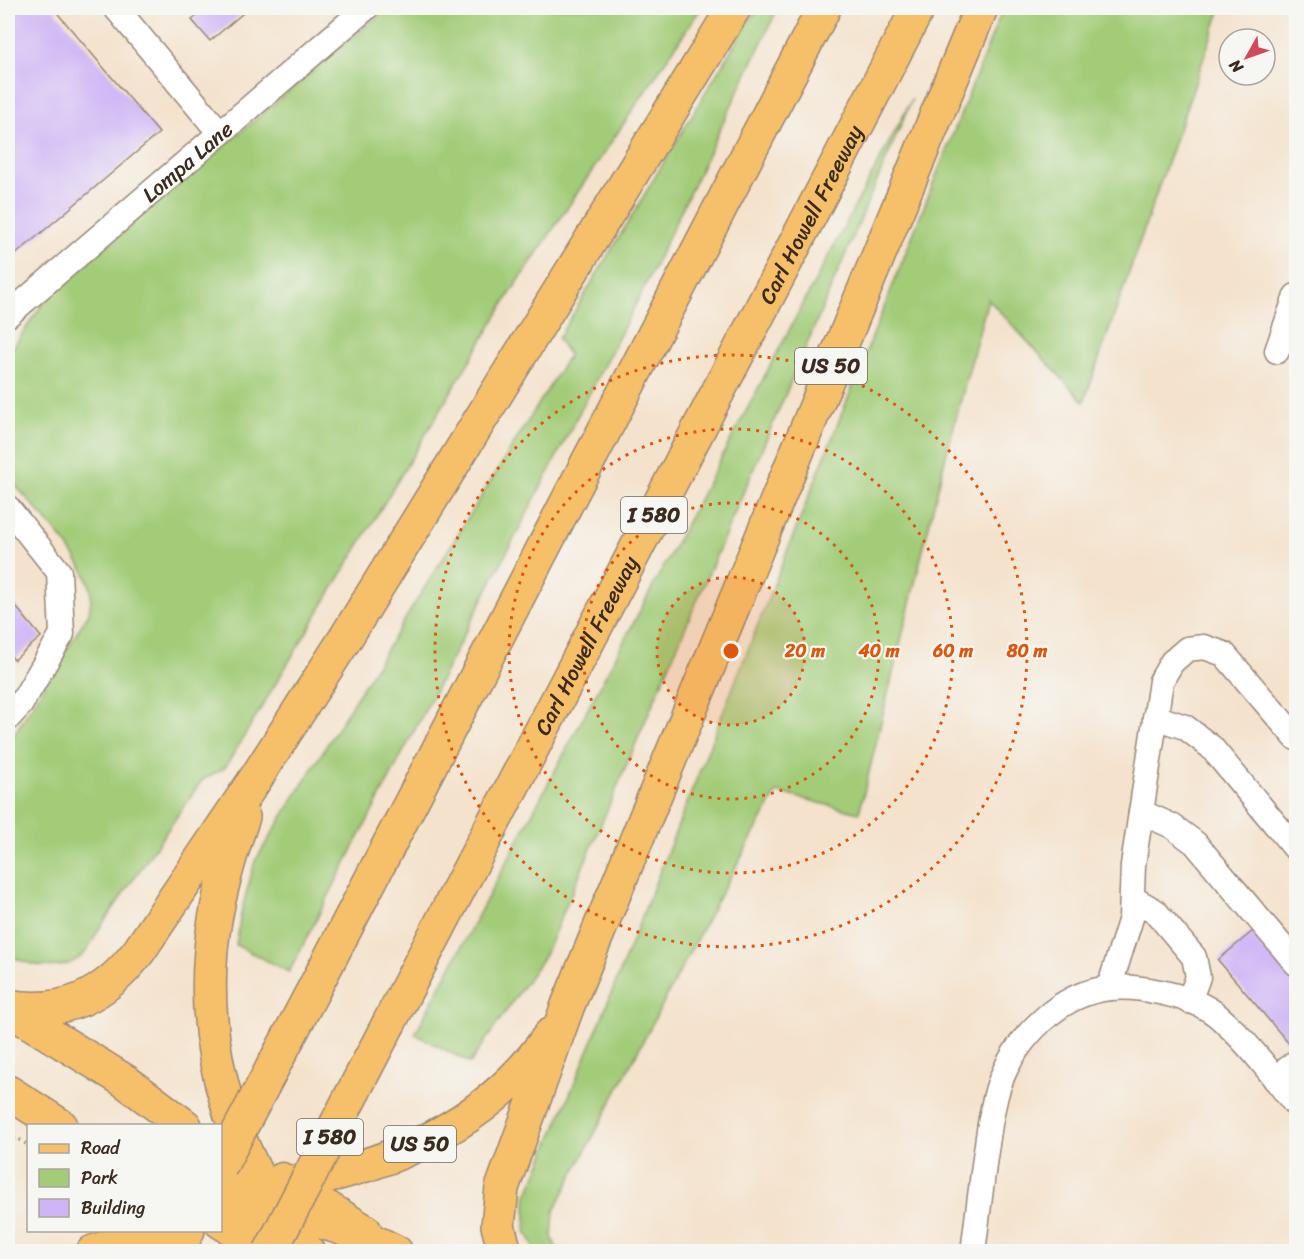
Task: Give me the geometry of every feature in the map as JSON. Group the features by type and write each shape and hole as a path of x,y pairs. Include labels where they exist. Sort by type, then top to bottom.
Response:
{"highway":[{"path":"8,1007 54,1007 81,1001 119,975 146,942 256,778 345,639 734,8"},
{"path":"226,1167 316,985 824,8"},
{"name":"Carl Howell Freeway","path":"265,1250 390,1023 918,8"},
{"name":"US 50","path":"226,1167 276,1184 323,1177 380,1161 412,1148 454,1126 486,1103 518,1073 547,1040 568,1005 981,8"},
{"path":"256,778 224,879 213,934 209,980 212,1028 226,1103 228,1218 265,1250"},
{"path":"505,1251 498,1226 502,1188 568,1005"},
{"path":"8,1007 125,1081 184,1124"},
{"path":"8,1092 59,1124"},
{"path":"276,1184 280,1214 308,1251"},
{"path":"228,1218 280,1214 334,1225 396,1251"},
{"path":"93,1251 153,1232"},
{"path":"177,1251 187,1232"}],"main road":[{"path":"125,1081 195,1124"},
{"path":"276,1184 402,1251"}],"street":[{"path":"116,8 220,133"},
{"name":"Lompa Lane","path":"8,315 366,8"},
{"path":"1277,351 1296,296"},
{"path":"8,508 58,572 62,634 21,704 8,718"},
{"path":"1109,988 1131,918 1133,865 1155,717 1161,681 1172,662 1187,649 1204,647 1224,654 1296,738"},
{"path":"1155,717 1185,727 1210,747 1296,849"},
{"path":"1141,812 1172,826 1195,843 1296,963"},
{"path":"1132,898 1155,912 1194,957 1198,977 1189,1001"},
{"path":"973,1251 990,1120 999,1086 1011,1057 1031,1031 1053,1012 1079,997 1109,988 1144,988 1182,997 1217,1015 1296,1105"},
{"path":"1275,1079 1296,1062"}],"path":[{"path":"8,1138 17,1138 27,1144"}],"green space":[{"path":"387,8 701,8 511,292 225,768 202,780 84,954 76,960 57,966 36,965 17,959 8,954 8,744 89,613 91,590 86,576 68,546 8,477 8,355 49,294"},
{"path":"760,8 778,8 643,290 289,972 236,945 241,913 255,861 569,355 558,339 749,20"},
{"path":"1003,8 1221,8 1084,402 988,299 945,459 859,813 777,792 714,906 554,1211 552,1238 558,1251 536,1251 526,1231 526,1198 594,1037"},
{"path":"912,99 545,955 470,1063 415,1034"}],"building":[{"path":"15,8 53,8 159,133 8,261 8,14"},
{"path":"175,8 187,8 180,13"},
{"path":"207,8 249,8 210,41 192,20"},
{"path":"8,597 41,637 14,660 8,652"},
{"path":"1254,930 1296,981 1296,1039 1290,1045 1218,960"}]}
